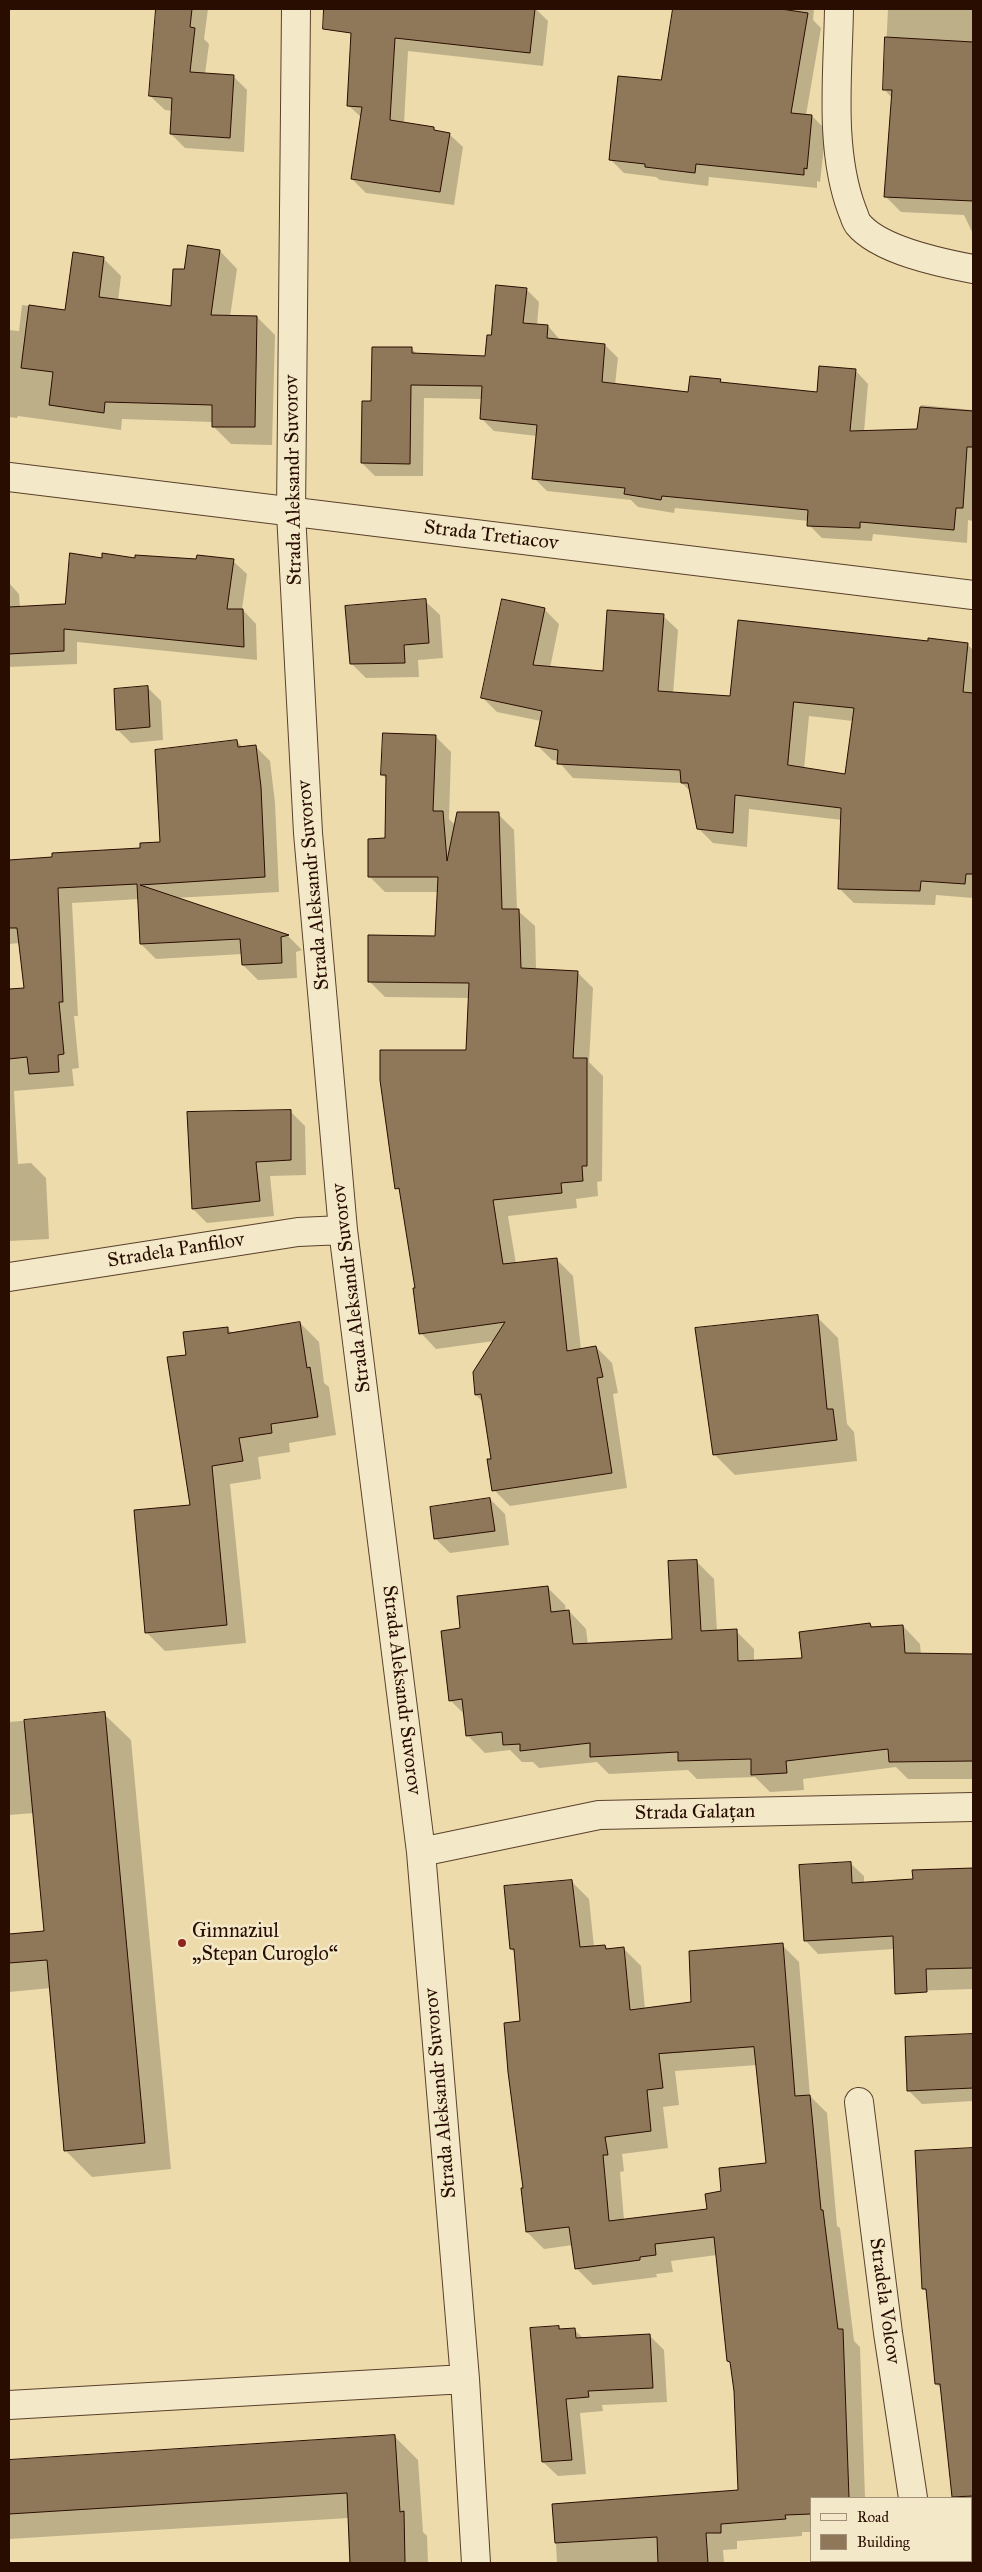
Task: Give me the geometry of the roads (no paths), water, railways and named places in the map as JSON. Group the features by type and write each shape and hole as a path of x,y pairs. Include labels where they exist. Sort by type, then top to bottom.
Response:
{"street":[{"name":"Strada Aleksandr Suvorov","path":"296,9 291,513 308,833 343,1230 421,1852 465,2379 476,2563"},
{"path":"839,9 838,144 846,194 857,224 885,244 935,262 973,269"},
{"name":"Strada Tretiacov","path":"9,477 973,595"},
{"name":"Stradela Panfilov","path":"9,1277 298,1232 343,1230"},
{"name":"Strada Galațan","path":"421,1852 599,1815 973,1807"},
{"name":"Stradela Volcov","path":"859,2102 888,2333 913,2497"},
{"path":"9,2405 465,2379"}],"place":[{"name":"Gimnaziul „Stepan Curoglo“","path":"182,1943"}]}
